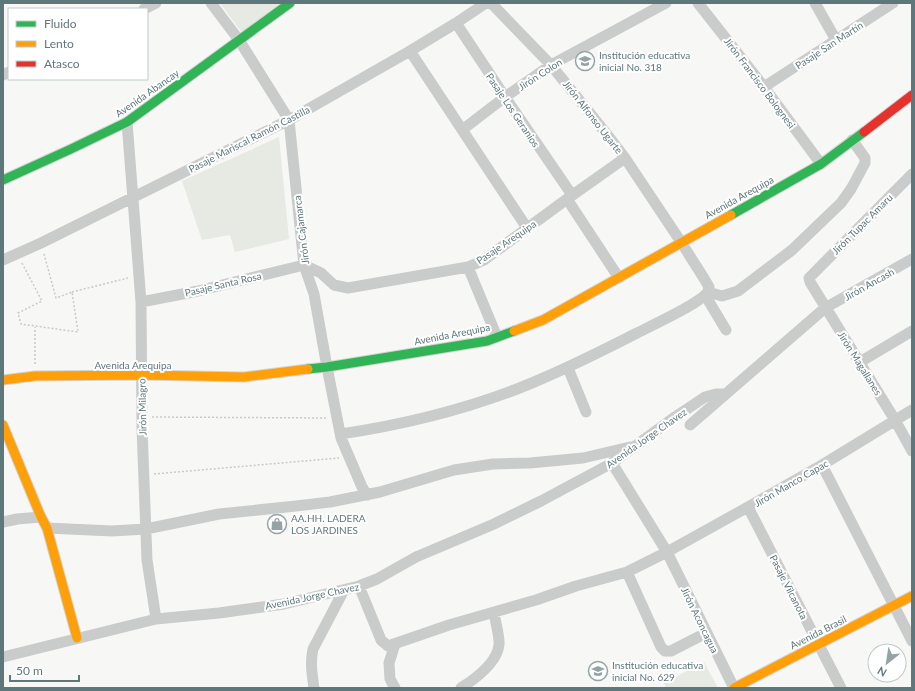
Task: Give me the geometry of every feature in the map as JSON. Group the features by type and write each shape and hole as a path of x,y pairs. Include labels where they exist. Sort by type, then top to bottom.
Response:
{"main road":[{"name":"Avenida Abancay","path":"3,180 127,122 290,3"},
{"name":"Avenida Arequipa","path":"3,380 35,376 142,375 244,377 327,367 487,341 543,320 821,164 912,95"},
{"path":"4,430 47,528 77,638"},
{"name":"Avenida Brasil","path":"734,688 912,596"}],"street":[{"path":"146,8 156,3"},
{"name":"Jirón Cajamarca","path":"211,3 239,40 289,120 304,265 314,294 341,438 362,487 367,495"},
{"name":"Pasaje Mariscal Ramón Castilla","path":"3,260 41,243 289,120 410,51 486,3"},
{"name":"Jirón Alfonso Ugarte","path":"491,3 551,65 625,158 705,280 708,287 706,294 726,330"},
{"name":"Jirón Colon","path":"462,130 505,97 551,65 666,3"},
{"name":"Jirón Francisco Bolognesi","path":"698,3 764,87 821,164"},
{"path":"815,3 836,40"},
{"name":"Pasaje San Martín","path":"764,87 893,3"},
{"name":"Pasaje Los Geranios","path":"456,23 569,197 619,278"},
{"path":"410,51 527,228"},
{"name":"Jirón Milagro","path":"127,122 141,302 142,416 147,560 156,619"},
{"path":"341,434 399,424 456,410 516,390 568,368 677,313 706,294 722,296 738,290 792,250 841,203 852,189 865,163 865,158 852,140"},
{"name":"Pasaje Arequipa","path":"304,265 321,274 334,285 348,288 468,267 484,260 569,197 625,158"},
{"name":"Jirón Tupac Amaru","path":"812,275 912,174"},
{"name":"Jirón Ancash","path":"690,425 825,308 912,260"},
{"name":"Pasaje Santa Rosa","path":"141,302 198,291 304,265"},
{"path":"468,267 497,337"},
{"name":"Jirón Magallanes","path":"812,275 809,278 810,282 860,362 912,451"},
{"path":"860,362 912,331"},
{"path":"568,368 586,412"},
{"name":"Avenida Jorge Chavez","path":"3,657 156,619 219,613 284,604 359,586 377,579 416,557 494,524 541,501 612,463 705,397 716,394 726,394"},
{"name":"Jirón Manco Capac","path":"395,644 449,625 627,572 667,552 822,465 912,410"},
{"path":"47,528 112,531 146,529 219,514 330,502 367,495 454,470 493,464 530,463 583,458 635,446"},
{"name":"Jirón Aconcagua","path":"612,463 667,552 734,688"},
{"path":"822,465 912,641"},
{"name":"Pasaje Vilcanota","path":"748,507 841,688"},
{"path":"3,522 41,517"},
{"path":"627,572 661,647 665,651 671,651 706,633"},
{"path":"359,586 381,640 388,646 395,644"},
{"path":"314,688 311,670 311,657 313,649 344,590"},
{"path":"461,688 485,670 498,653 500,644 494,612"},
{"path":"395,644 389,663 390,679 395,688"}],"path":[{"path":"41,243 56,298 72,292 138,276"},
{"path":"18,254 42,301 18,313 22,324 78,332 72,292"},
{"path":"35,327 35,376"},
{"path":"142,416 337,418"},
{"path":"144,474 350,458"}],"shaded area":[{"path":"220,3 280,3 242,33"},
{"path":"279,137 289,239 235,252 230,235 202,240 182,181"},
{"path":"704,662 718,688 666,688 664,683"}],"traffic: fast":[{"path":"3,180 127,122 290,3"},
{"path":"731,215 821,164 864,132"},
{"path":"308,369 487,341 514,331"}],"traffic: slow":[{"path":"514,331 543,320 731,215"},
{"path":"3,380 35,376 142,375 244,377 308,369"},
{"path":"3,425 47,528 77,638"},
{"path":"734,688 912,596"}],"traffic: jam":[{"path":"864,132 912,95"}],"place":[{"name":"Institución educativa inicial No. 318","path":"585,61"},
{"name":"AA.HH. LADERA LOS JARDINES","path":"277,524"},
{"name":"Institución educativa inicial No. 629","path":"598,671"}]}
